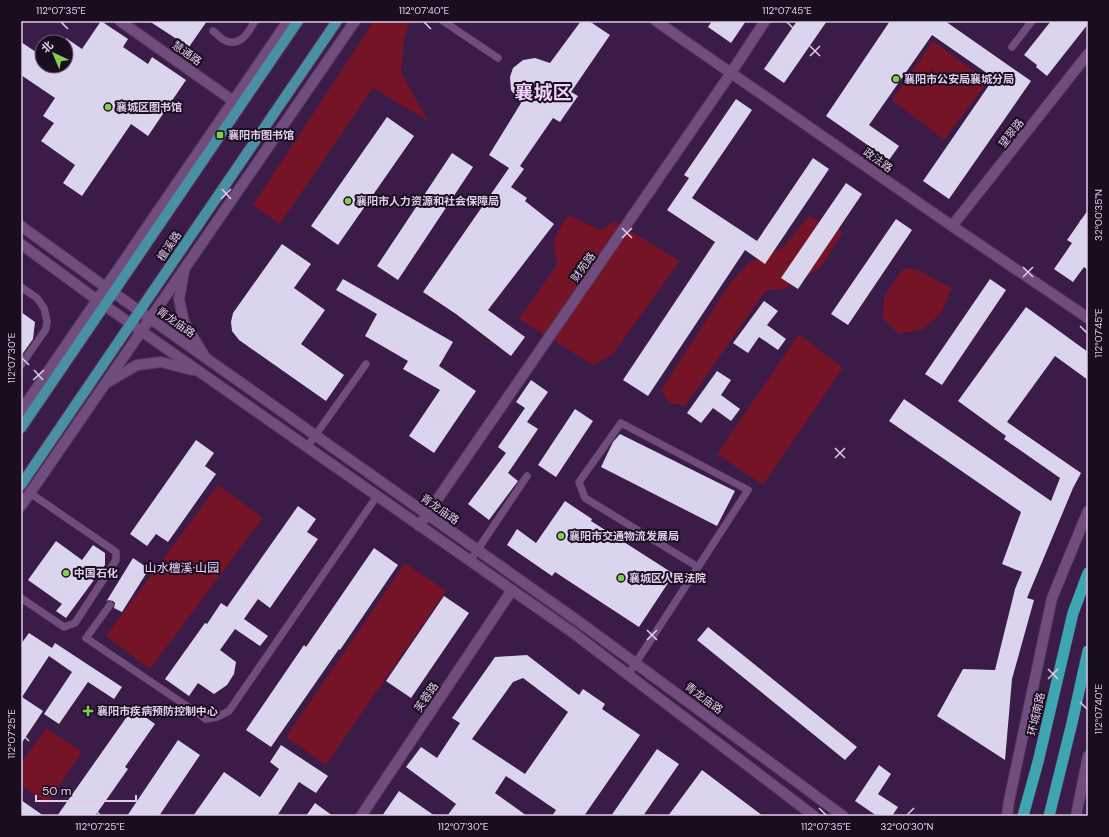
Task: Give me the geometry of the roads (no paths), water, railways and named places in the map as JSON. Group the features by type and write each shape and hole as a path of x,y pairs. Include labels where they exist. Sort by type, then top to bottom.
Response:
{"highway":[{"name":"环城南路","path":"1023,816 1038,762 1073,613 1088,572"},
{"path":"1049,816 1088,651"}],"main road":[{"name":"檀溪路","path":"21,428 101,303 237,103 298,21"},
{"name":"檀溪路","path":"21,485 337,21"}],"street":[{"name":"慧通路","path":"120,21 237,103"},
{"path":"237,103 288,21"},
{"path":"21,506 355,21"},
{"name":"政法路","path":"656,21 952,226 1088,318"},
{"name":"财苑路","path":"419,526 766,21"},
{"name":"望翠路","path":"952,226 1088,54"},
{"name":"青龙庙路","path":"21,226 636,663 843,816"},
{"path":"21,244 130,324 572,632 814,816"},
{"path":"184,268 180,299 184,322 206,358"},
{"path":"21,411 101,303"},
{"path":"104,384 137,365 161,362 200,372"},
{"path":"1007,816 1052,598 1088,511"},
{"name":"芙蓉路","path":"361,816 512,590"},
{"path":"1076,816 1088,756"}],"lane":[{"path":"213,31 226,41 236,42 244,38 255,21"},
{"path":"443,21 498,58"},
{"path":"1012,47 1032,21"},
{"path":"21,287 37,298 44,308 47,321 46,329 21,365"},
{"path":"307,447 366,364"},
{"path":"628,675 748,490 621,423 579,482 585,498 698,567"},
{"path":"470,561 527,476"},
{"path":"21,598 64,627 75,623 116,560 116,552 30,493"},
{"path":"110,605 86,638 206,719 217,717 229,710 377,496"}],"place":[{"name":"襄阳市公安局襄城分局","path":"896,79"},
{"name":"襄城区图书馆","path":"108,107"},
{"name":"襄阳市图书馆","path":"220,135"},
{"name":"襄阳市人力资源和社会保障局","path":"348,201"},
{"name":"襄阳市交通物流发展局","path":"561,536"},
{"name":"中国石化","path":"66,573"},
{"name":"襄城区人民法院","path":"621,578"},
{"name":"襄阳市疾病预防控制中心","path":"88,711"}],"district":[{"name":"襄城区","path":"543,92"},
{"name":"山水檀溪·山园","path":"182,568"}]}
